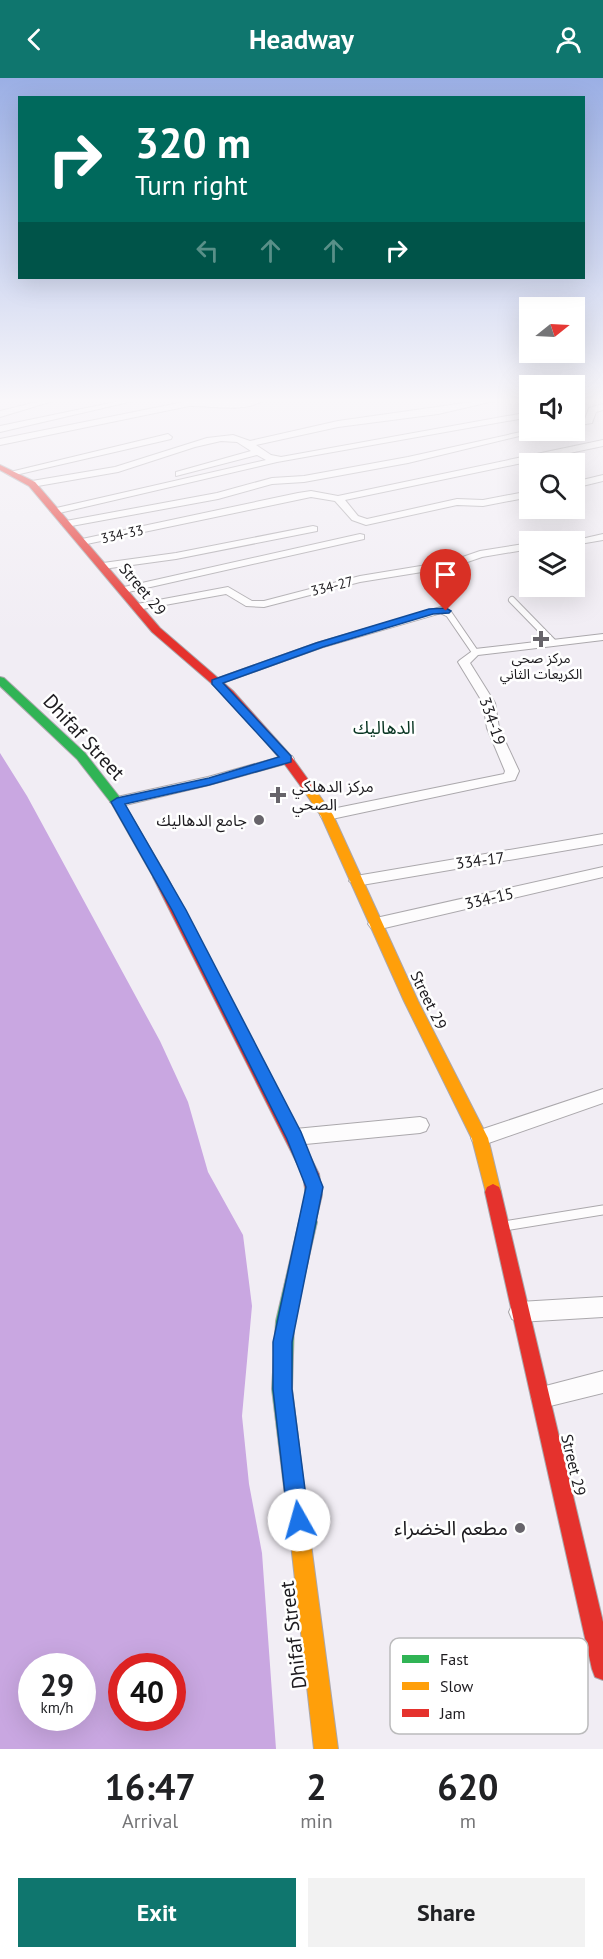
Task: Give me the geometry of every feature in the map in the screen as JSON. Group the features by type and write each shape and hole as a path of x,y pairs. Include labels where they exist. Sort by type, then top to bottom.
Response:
{"street":[{"name":"Street 29","path":"23,479 32,484 156,630 216,682 287,759 327,816 411,1002 480,1138 519,1312 542,1397 599,1637 603,1669"},
{"path":"32,484 61,479"},
{"path":"51,506 160,479"},
{"path":"51,506 184,479"},
{"path":"66,524 207,498 272,480 304,479"},
{"path":"433,479 338,499 355,518 366,522 456,502 483,502 519,497"},
{"name":"334-33","path":"82,542 298,496 310,494 338,499"},
{"path":"103,566 200,552 313,529"},
{"path":"124,590 360,537"},
{"path":"585,540 603,537"},
{"name":"334-27","path":"137,607 218,591 228,591 250,603 264,604 360,579 453,564 480,555 519,548"},
{"path":"475,652 603,637"},
{"name":"334-19","path":"327,816 510,777 512,771 493,728 489,702 464,662 475,652"},
{"name":"Dhifaf Street","path":"0,680 81,756 117,802 167,886 295,1137 311,1174 314,1196 285,1320 282,1389 326,1749"},
{"path":"117,802 209,781 287,759"},
{"name":"334-17","path":"356,881 603,839"},
{"name":"334-15","path":"376,924 603,872"},
{"path":"480,1138 603,1096"},
{"path":"295,1137 420,1125"},
{"path":"519,1312 603,1307"},
{"path":"542,1397 603,1382"}],"lane":[{"path":"512,600 553,642"},
{"path":"216,682 320,645 441,610 449,614 475,652"},
{"path":"500,1227 603,1210"}],"shaded area":[{"path":"0,753 27,796 160,1041 188,1102 208,1172 243,1235 252,1306 242,1416 249,1484 262,1553 276,1749 0,1749"}],"traffic: fast":[{"path":"0,680 81,756 117,802 160,877"},
{"path":"301,1544 282,1389 285,1321 308,1222"}],"traffic: slow":[{"path":"306,785 327,815 411,1001 480,1138 493,1192"},
{"path":"301,1544 326,1749"}],"traffic: jam":[{"path":"23,479 32,484 156,630 229,693 287,759 306,785"},
{"path":"160,877 311,1174 314,1195 308,1222"},
{"path":"493,1192 603,1669"}],"place":[{"name":"مركز صحي الكريعات الثاني","path":"541,639"},
{"name":"مركز الدهلكي الصحي","path":"278,795"},
{"name":"جامع الدهاليك","path":"259,820"},
{"name":"مطعم الخضراء","path":"520,1528"}],"district":[{"name":"الدهاليك","path":"384,728"}],"route":[{"path":"299,1520 282,1389 282,1342 291,1290 314,1196 311,1174 295,1137 167,886 117,802 209,781 287,759 229,693 216,682 320,645 433,611 446,611"}]}
